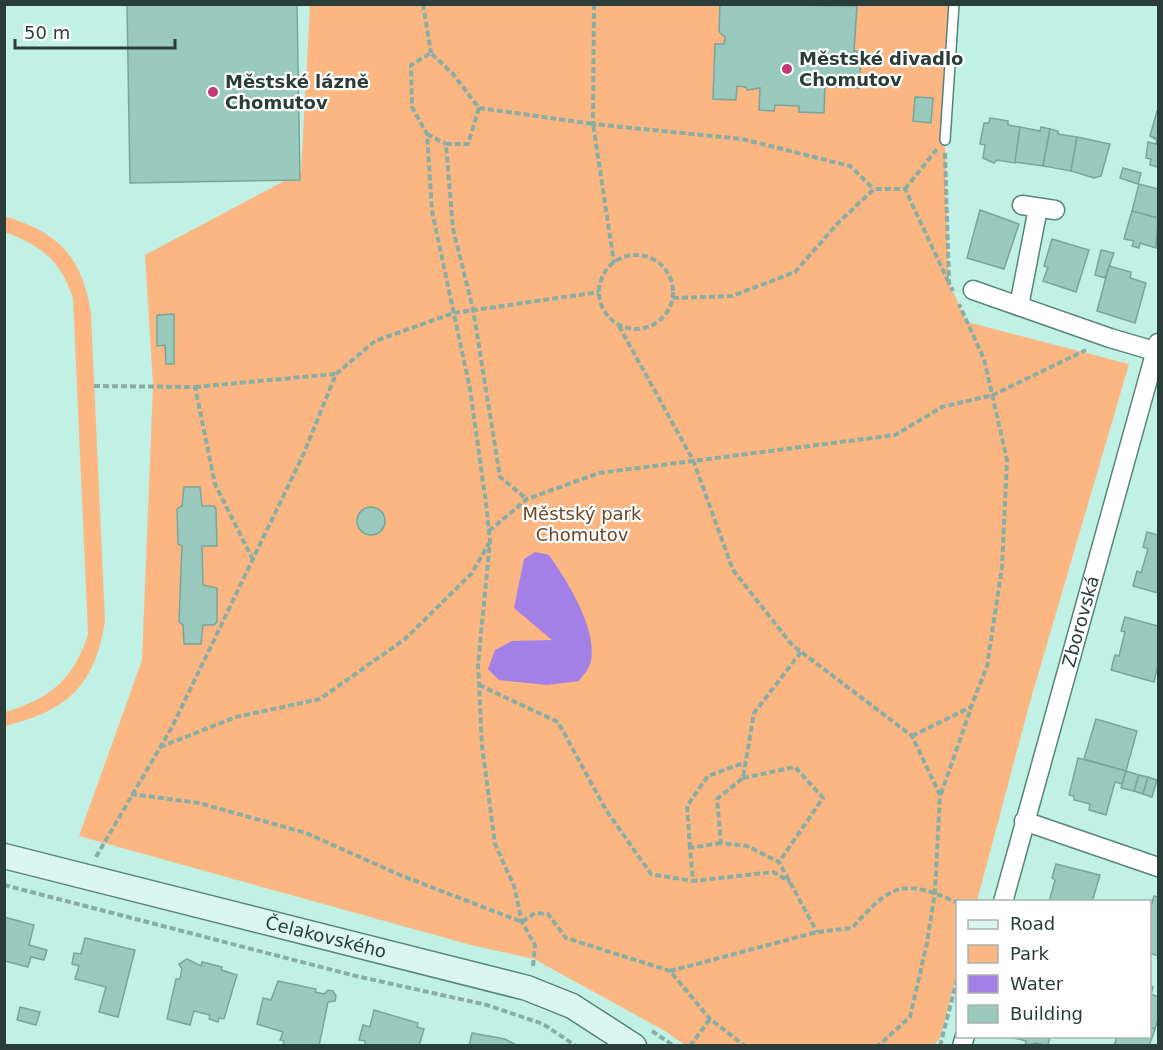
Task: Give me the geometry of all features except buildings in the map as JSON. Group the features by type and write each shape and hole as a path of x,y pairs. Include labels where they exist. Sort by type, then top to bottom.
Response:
{"street":[{"path":"1018,306 1038,208"},
{"path":"973,290 1110,338 1158,349"},
{"name":"Zborovská","path":"1004,900 1158,349"},
{"path":"1024,821 1158,867"},
{"name":"Čelakovského","path":"4,856 527,987 572,1006 634,1046"}],"lane":[{"path":"945,140 954,4"}],"path":[{"path":"423,4 431,53 453,74 479,108 593,124 742,139 850,166 874,189"},
{"path":"594,4 593,124 614,263"},
{"path":"431,53 411,64 412,107 427,134 432,211 470,388 489,532 490,542 478,664 482,746 495,844 514,886 522,922 535,945 527,987"},
{"path":"427,134 446,144 468,144 479,108"},
{"path":"905,189 945,140"},
{"path":"945,140 949,283"},
{"path":"446,144 453,229 473,309 500,477 527,499"},
{"path":"673,298 732,296 795,272 838,223 874,189 905,189"},
{"path":"905,189 954,293"},
{"path":"619,326 633,329 646,328 659,322 668,311 673,298 671,280 662,266 647,257 630,256 614,263 603,276 599,292 604,312 619,326 693,460 733,570 792,645 912,736 940,795"},
{"path":"949,283 973,290"},
{"path":"106,860 95,858 159,747 254,560 304,453 336,374 375,342 454,313 599,292"},
{"path":"878,1046 910,1017 927,943 935,892 940,795 987,666 1002,567 1007,460 984,359 958,303"},
{"path":"489,532 527,499 599,473 895,435 942,407 993,395 1110,338"},
{"path":"94,386 195,387 336,374"},
{"path":"195,387 215,484 254,560"},
{"path":"159,747 236,717 320,699 405,639 472,573 490,542"},
{"path":"743,778 754,713 801,652"},
{"path":"479,685 558,722 606,810 651,874 693,881 772,872 792,883"},
{"path":"912,736 971,707"},
{"path":"693,881 687,806 708,776 746,762"},
{"path":"721,843 717,799 743,778 795,767 823,798 778,861"},
{"path":"131,794 199,803 306,833 400,875 522,922"},
{"path":"690,848 721,843 747,846 778,861 817,932"},
{"path":"4,885 345,974 487,1005 543,1024 576,1046"},
{"path":"670,971 817,932 852,928 879,898 900,888 935,892 956,902"},
{"path":"522,922 535,913 548,914 567,938 670,971 710,1019 745,1046"},
{"path":"940,1046 956,980"},
{"path":"690,1046 710,1019"}],"green space":[{"name":"Městský park Chomutov","path":"310,5 954,5 945,140 949,283 967,322 1129,364 1030,702 977,900 956,900 956,978 940,1038 934,1045 685,1045 665,1031 534,959 471,945 79,836 142,660 153,385 145,255 301,172"},
{"path":"4,216 40,230 54,239 74,263 82,277 87,294 91,314 105,621 94,663 74,692 45,712 5,726 5,712 35,701 58,685 75,663 88,634 73,298 62,273 48,256 29,243 5,232"}],"water":[{"path":"535,552 549,555 572,591 585,619 592,648 591,661 579,681 547,685 499,680 488,669 495,650 512,641 552,640 514,608 524,559"}],"place":[{"name":"Městské divadlo Chomutov","path":"787,69"},
{"name":"Městské lázně Chomutov","path":"213,92"}]}
